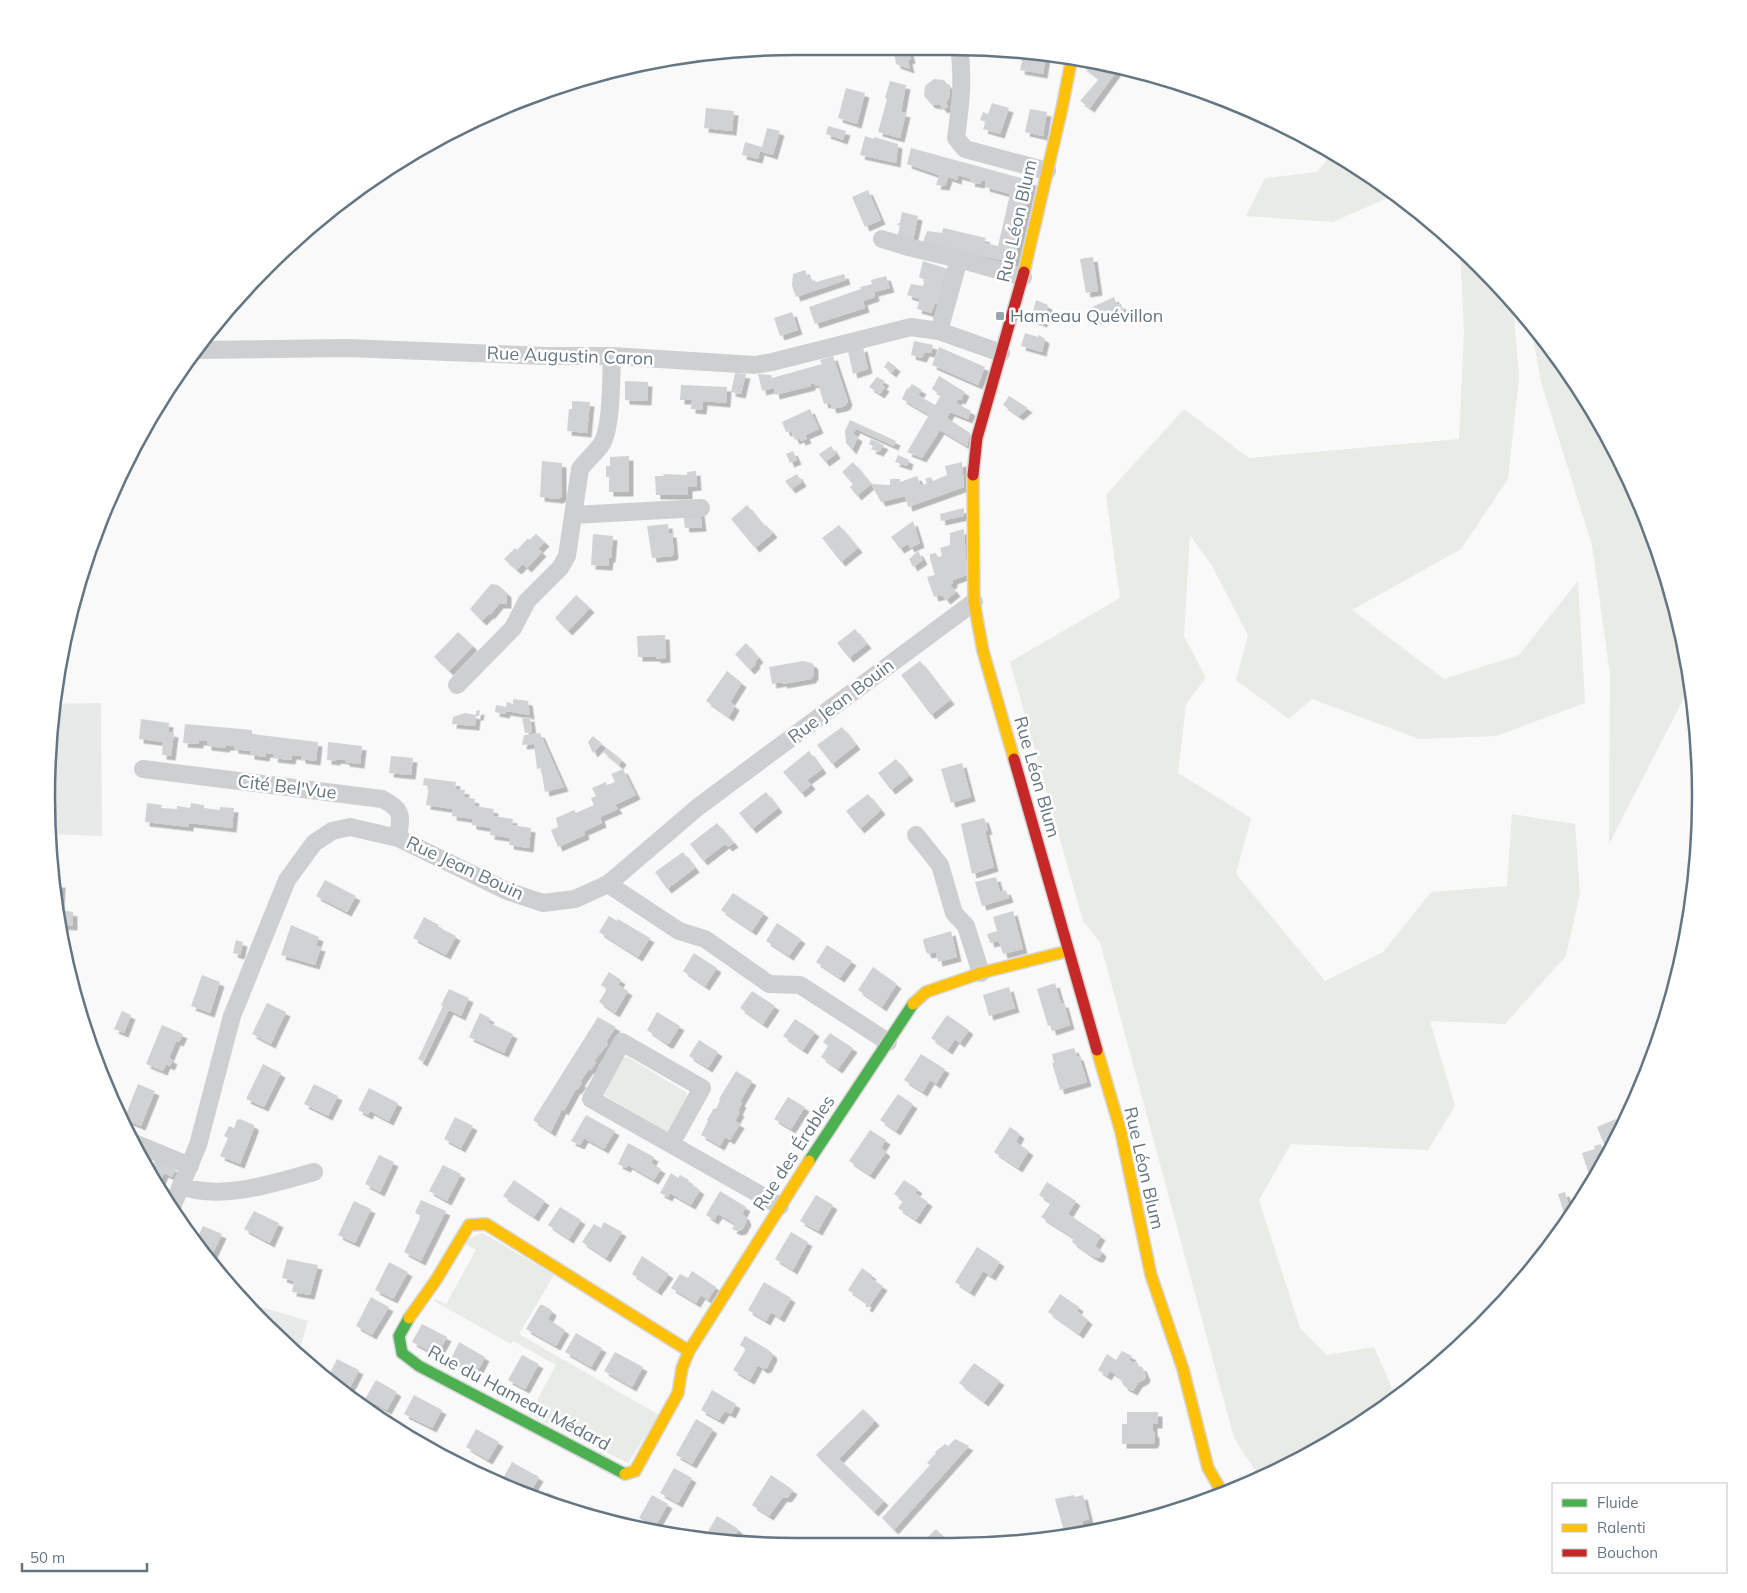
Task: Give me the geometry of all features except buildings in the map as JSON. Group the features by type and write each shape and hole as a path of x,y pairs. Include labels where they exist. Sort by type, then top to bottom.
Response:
{"street":[{"path":"960,55 962,97 956,138 965,149 1048,171"},
{"name":"Rue Léon Blum","path":"1070,65 1023,277 977,438 973,477 974,602 983,651 1121,1132 1151,1275 1183,1369 1208,1468 1219,1488"},
{"path":"882,238 908,247 960,259 1023,277"},
{"path":"939,331 960,259"},
{"name":"Rue Augustin Caron","path":"205,350 348,348 545,356 612,356 755,365 911,327 939,331 1001,352"},
{"path":"457,685 512,628 527,602 560,568 567,556 580,469 600,446 607,432 612,356"},
{"path":"573,515 701,508"},
{"name":"Rue Jean Bouin","path":"175,1200 198,1145 232,1016 287,880 314,843 332,830 350,827 398,838 508,891 543,903 575,899 608,884 698,807 974,602"},
{"name":"Cité Bel'Vue","path":"143,769 382,799 396,806 401,816 398,838"},
{"path":"916,835 940,865 954,914 966,926 981,973"},
{"path":"608,884 680,931 704,939 769,984 800,985 888,1042"},
{"name":"Rue des Érables","path":"635,1471 678,1393 682,1368 689,1351 780,1206 910,1006 926,992 981,973 1068,951"},
{"path":"671,1144 702,1088 622,1042 591,1098 671,1144 780,1206"},
{"path":"143,1147 190,1166"},
{"path":"182,1186 194,1191 237,1191 314,1172"},
{"name":"Rue du Hameau Médard","path":"635,1471 624,1474 419,1366 402,1353 399,1336 411,1314 436,1280 469,1224 486,1224 689,1351"}],"shaded area":[{"path":"1328,159 1388,198 1333,222 1246,216 1265,178 1317,172"},
{"path":"1460,259 1514,315 1519,377 1508,479 1461,549 1352,610 1444,679 1519,655 1578,581 1585,703 1496,736 1419,739 1312,699 1289,719 1236,680 1248,635 1212,566 1190,535 1184,636 1206,678 1186,704 1178,773 1251,818 1236,874 1325,981 1383,952 1431,892 1507,886 1512,814 1575,824 1580,893 1566,956 1505,1024 1430,1021 1455,1106 1428,1150 1291,1144 1259,1200 1300,1328 1327,1355 1374,1347 1393,1391 1321,1439 1256,1472 1234,1438 1100,942 1083,921 1010,662 1120,598 1106,495 1184,409 1249,458 1459,439 1464,331"},
{"path":"1533,338 1567,385 1593,426 1616,469 1636,513 1653,558 1667,605 1685,695 1609,844 1610,675 1592,545 1541,382"},
{"path":"101,703 102,836 57,834 55,796 61,704"},
{"path":"628,1057 684,1091 688,1096 668,1131 604,1095 603,1091 622,1058"},
{"path":"483,1233 554,1275 519,1334 659,1415 628,1463 534,1417 533,1408 556,1365 513,1341 511,1344 434,1301 435,1299 446,1304 476,1250 465,1244 468,1239"},
{"path":"258,1306 308,1321 301,1347"}],"traffic: fast":[{"path":"809,1161 913,1004"},
{"path":"409,1318 399,1336 402,1353 419,1366 625,1474"}],"traffic: slow":[{"path":"1024,272 1070,65"},
{"path":"973,475 974,602 983,651 1014,759"},
{"path":"913,1004 926,992 981,973 1068,951"},
{"path":"1097,1050 1121,1132 1151,1275 1183,1369 1208,1468 1219,1488"},
{"path":"625,1474 635,1471 678,1393 682,1368 689,1351 809,1161"},
{"path":"409,1318 436,1280 469,1225 486,1224 689,1351"}],"traffic: jam":[{"path":"973,475 977,438 1024,272"},
{"path":"1014,759 1097,1050"}],"place":[{"name":"Hameau Quévillon","path":"1000,316"}]}
